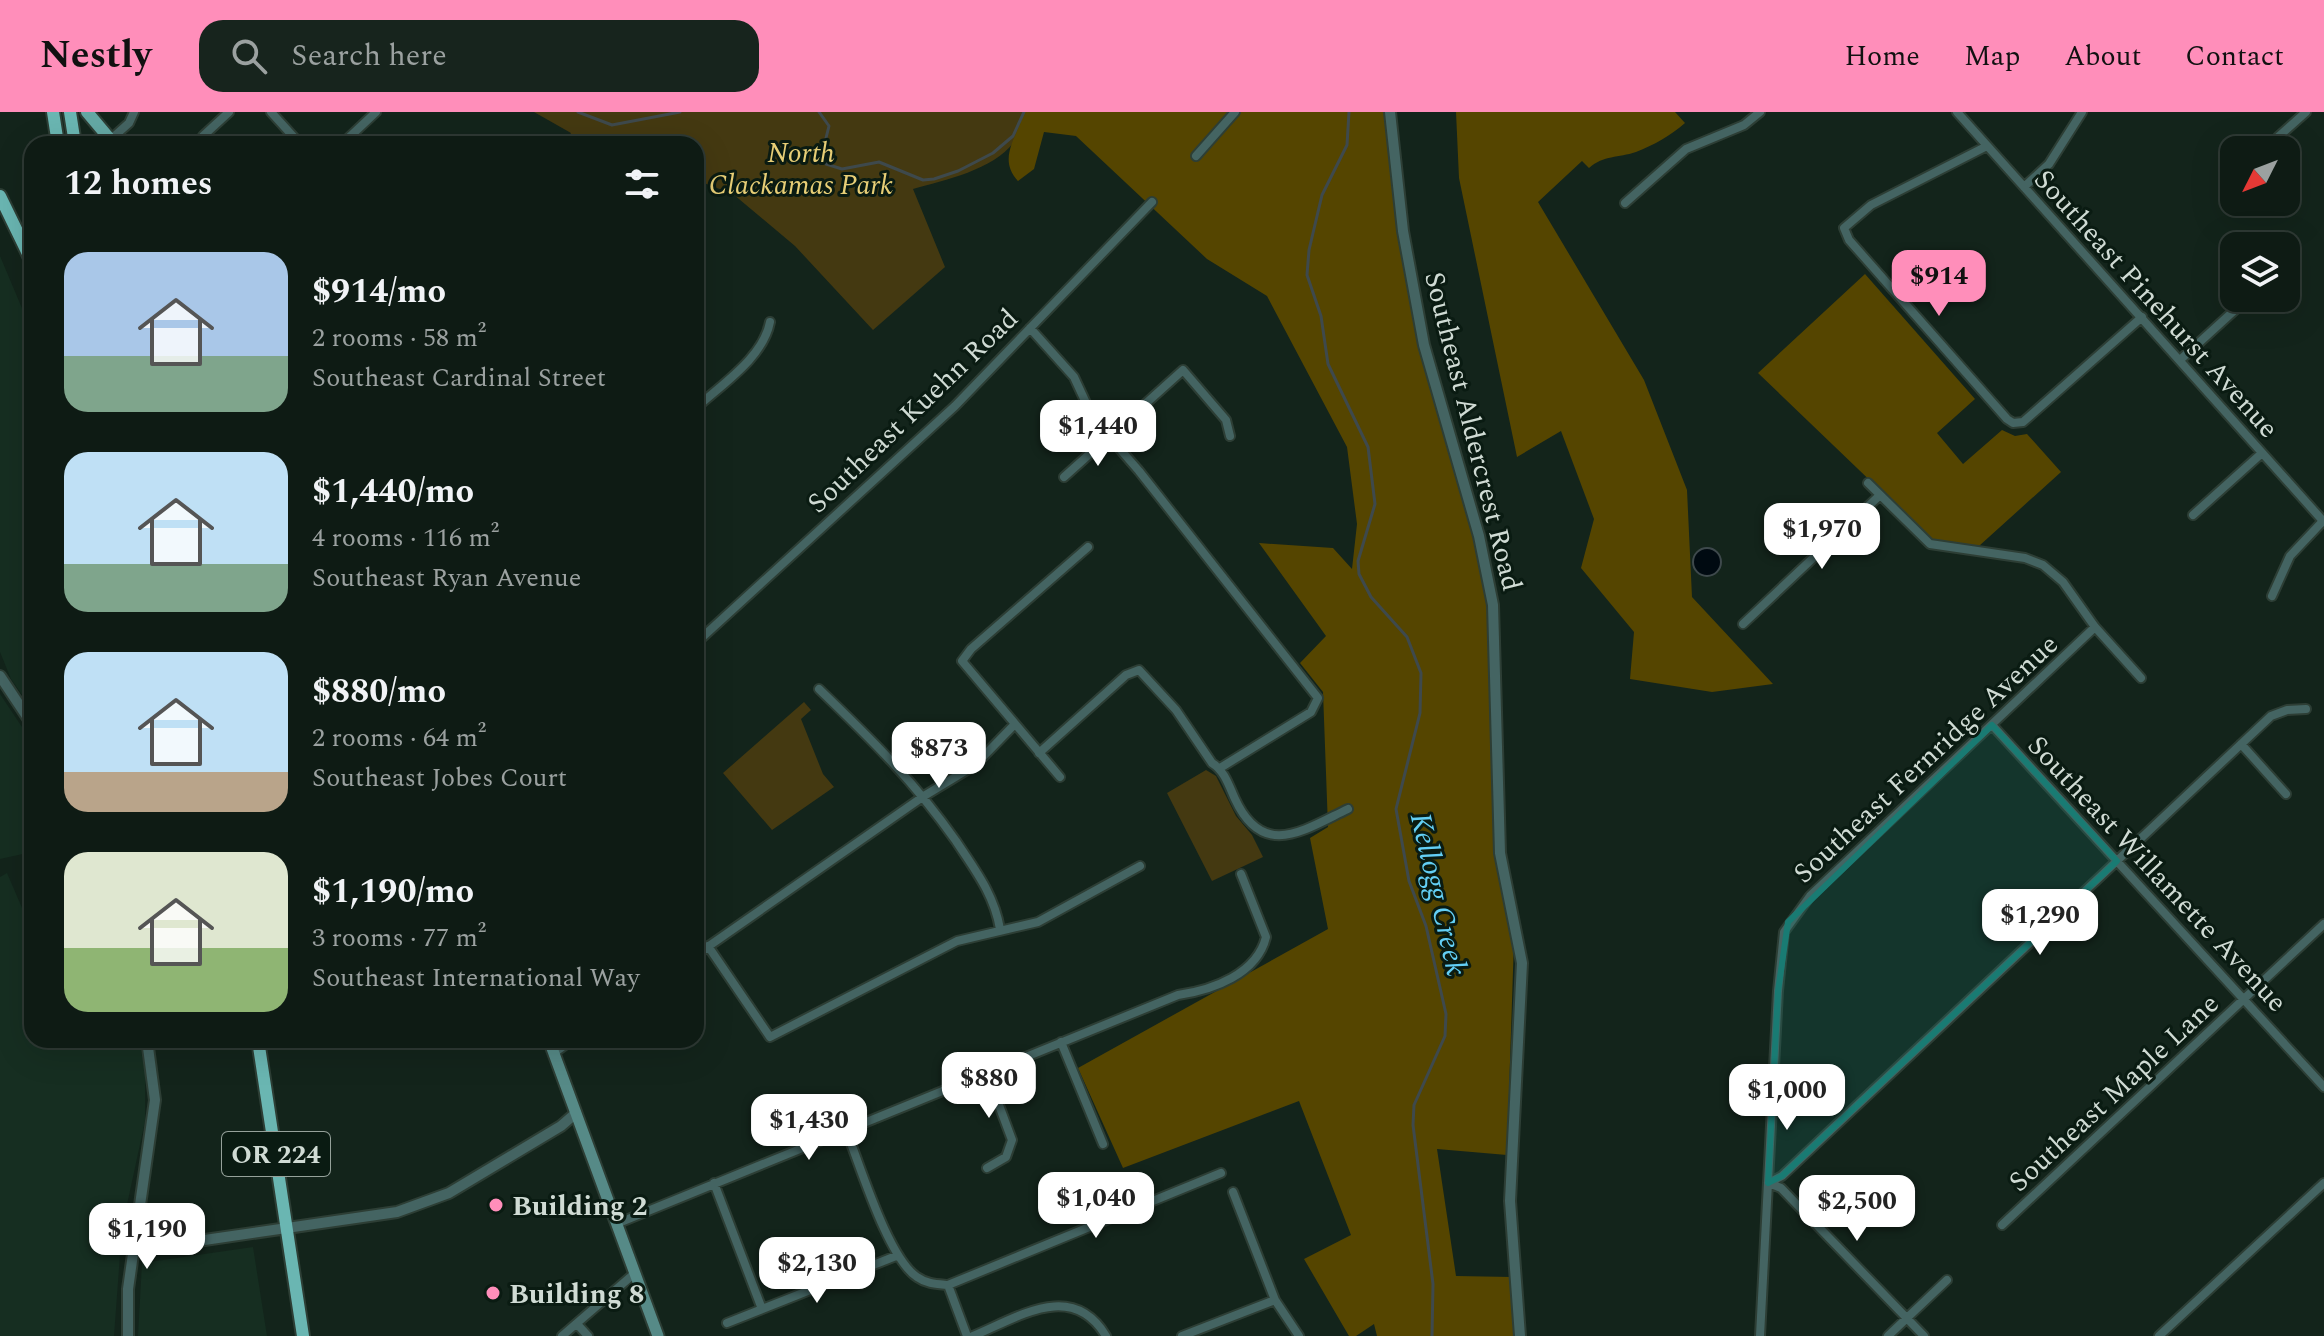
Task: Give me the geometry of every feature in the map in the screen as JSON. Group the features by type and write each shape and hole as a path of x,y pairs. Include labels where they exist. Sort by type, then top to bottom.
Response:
{"highway":[{"path":"53,112 57,136"},
{"path":"70,112 74,136"},
{"path":"0,196 24,246"},
{"name":"OR 224","path":"259,1048 303,1336"}],"main road":[{"path":"87,112 107,136"},
{"path":"552,1048 658,1336"}],"street":[{"path":"112,136 129,123 134,112"},
{"path":"203,136 229,112"},
{"path":"271,112 293,136"},
{"path":"350,136 376,112"},
{"path":"1196,156 1235,112"},
{"name":"Southeast Aldercrest Road","path":"1390,112 1403,231 1424,345 1479,536 1493,605 1500,853 1522,963 1510,1201 1520,1336"},
{"path":"1625,203 1686,149 1744,125 1760,112"},
{"name":"Southeast Pinehurst Avenue","path":"1957,112 2324,522"},
{"path":"2024,187 2049,164 2082,112"},
{"path":"2279,136 2306,112"},
{"path":"1987,146 1871,205 1844,228 1849,240 2007,419 2013,423 2023,422 2142,317"},
{"name":"Southeast Kuehn Road","path":"704,636 955,406 1152,202"},
{"path":"2180,360 2233,312"},
{"path":"704,401 767,340 770,322"},
{"path":"1030,328 1074,377 1089,412 1318,698 1311,712 1220,768"},
{"path":"1064,477 1183,370 1226,420 1230,436"},
{"path":"2193,515 2262,453"},
{"path":"1868,483 1930,544 2025,558 2043,565 2063,582 2095,627 2141,678"},
{"path":"1743,624 1879,496"},
{"path":"2272,596 2290,556 2324,522"},
{"path":"1060,777 962,661 971,649 1088,547"},
{"name":"Southeast Fernridge Avenue","path":"1768,1183 1778,991 1788,922 1810,896 2095,627"},
{"path":"1039,753 1126,675 1139,670 1152,681 1212,763 1220,768 1241,813 1252,824 1278,837 1295,834 1348,809"},
{"path":"0,676 24,712"},
{"path":"819,689 901,768 924,796 991,894 1000,929"},
{"path":"1768,1183 1782,1176 2271,716 2287,710 2306,709"},
{"path":"704,949 924,796 975,765 1014,725"},
{"name":"Southeast Willamette Avenue","path":"1992,725 2324,1087"},
{"path":"2241,744 2286,794"},
{"path":"708,946 770,1037 957,941 1038,922 1140,866"},
{"path":"616,1224 1061,1042 1235,976 1259,957 1266,937 1264,924 1241,874"},
{"name":"Southeast Maple Lane","path":"2002,1225 2324,924"},
{"path":"1061,1042 1103,1144"},
{"path":"128,1336 127,1297 133,1242 156,1095 148,1048"},
{"path":"554,1053 561,1048"},
{"path":"987,1073 1012,1140 1006,1157 987,1168"},
{"path":"133,1242 174,1244 384,1214 426,1202 517,1152 576,1113"},
{"path":"846,1130 896,1256 916,1277 928,1283 948,1285 1221,1173"},
{"path":"714,1183 762,1309"},
{"path":"1768,1183 1781,1188 1924,1336"},
{"path":"1760,1336 1768,1183"},
{"path":"2159,1336 2324,1183"},
{"path":"1233,1192 1275,1300 1299,1336"},
{"path":"727,1323 896,1256"},
{"path":"562,1336 635,1273"},
{"path":"1888,1336 1947,1280"},
{"path":"948,1285 967,1336"},
{"path":"1182,1336 1275,1300"},
{"path":"973,1336 1039,1309 1064,1306 1089,1315 1106,1336"},
{"path":"577,1324 588,1336"}],"highlighted area":[{"path":"1992,725 2117,861 1782,1176 1768,1183 1778,991 1788,922"}],"shaded area":[{"path":"1024,112 1386,112 1414,322 1486,581 1499,874 1514,940 1507,1155 1437,1149 1456,1276 1512,1277 1516,1336 1377,1336 1374,1324 1356,1336 1349,1336 1304,1259 1351,1235 1299,1101 1123,1168 1078,1068 1328,929 1310,838 1328,827 1323,692 1300,663 1326,636 1259,543 1333,548 1352,569 1357,524 1347,447 1267,296 1207,259 1076,136 1044,132 1034,169 1018,181 1009,164 1009,156"},
{"path":"1456,112 1675,112 1685,123 1662,140 1636,152 1606,159 1589,168 1582,161 1538,202 1644,380 1687,490 1692,597 1773,684 1712,692 1630,679 1634,632 1581,568 1594,519 1561,431 1517,457 1459,178"},
{"path":"0,256 24,313 24,698 11,679 0,652"},
{"path":"1865,274 1975,399 1937,433 1963,464 2002,430 2015,436 2027,434 2061,472 1979,546 1931,539 1758,373"},
{"path":"1707,548 1717,552 1721,562 1717,572 1707,576 1697,572 1693,562 1697,552"},
{"path":"0,694 24,730 24,854 0,859"},
{"path":"7,873 24,912 24,1048 140,1048 145,1072 145,1121 122,1228 114,1336 0,1336 0,877"},
{"path":"253,1247 267,1336 138,1336 142,1263"}],"green space":[{"name":"North Clackamas Park","path":"534,112 1024,112 1014,142 994,160 968,173 913,189 945,267 873,330 795,246 733,194 704,183 704,136 569,136 571,133"},
{"path":"804,702 811,710 801,719 823,774 834,787 772,830 723,773"},
{"path":"1206,770 1216,776 1236,816 1252,835 1263,857 1212,881 1167,793"}],"waterway":[{"path":"578,112 612,125 680,112"},
{"path":"819,112 829,126 822,154 826,164 842,169 879,162 923,180 958,171 993,153 1013,136 1024,112"},
{"name":"Kellogg Creek","path":"1349,112 1347,145 1322,195 1309,250 1307,275 1321,316 1328,364 1368,447 1375,504 1358,561 1359,574 1371,597 1407,637 1421,673 1420,713 1396,809 1409,881 1426,926 1446,1014 1445,1036 1414,1105 1413,1125 1433,1284 1432,1336"}],"place":[{"name":"Building 2","path":"496,1205"},
{"name":"Building 8","path":"493,1293"}]}
